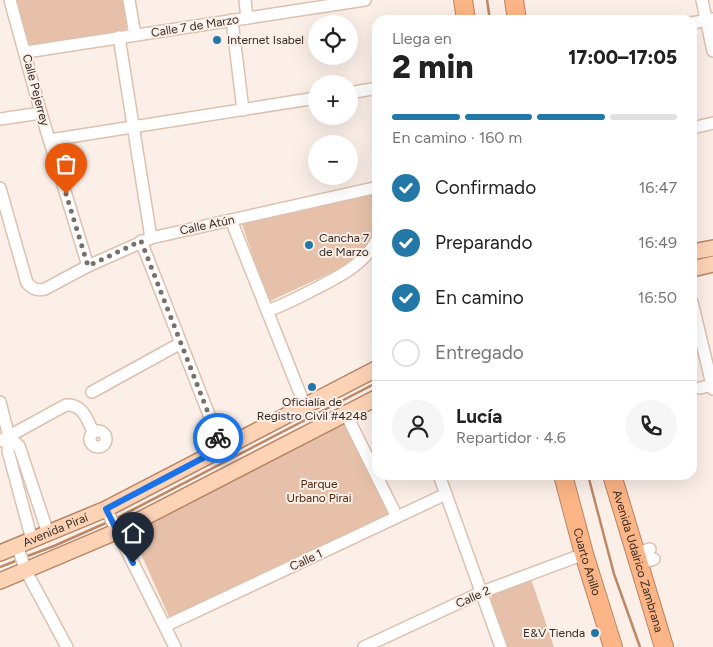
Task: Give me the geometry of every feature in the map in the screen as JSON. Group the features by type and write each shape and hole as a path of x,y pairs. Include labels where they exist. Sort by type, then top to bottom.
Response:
{"highway":[{"path":"463,0 465,15"},
{"path":"514,0 516,15"},
{"name":"Cuarto Anillo","path":"563,480 613,647"},
{"name":"Avenida Udalrico Zambrana","path":"614,480 645,556 664,647"}],"main road":[{"path":"697,251 713,248"},
{"path":"697,268 713,264"},
{"name":"Avenida Piraí","path":"0,553 18,549 48,533 108,511 222,448 372,371"},
{"name":"Avenida Piraí","path":"0,581 116,528 372,400"}],"street":[{"name":"Calle Pejerrey","path":"10,0 88,266"},
{"path":"129,0 135,35"},
{"path":"244,0 247,18"},
{"name":"Calle 7 de Marzo","path":"26,52 365,0"},
{"path":"702,0 710,19 713,51"},
{"path":"697,22 710,19"},
{"path":"232,20 243,110"},
{"path":"120,37 134,127 146,239 181,343 222,448"},
{"path":"358,93 372,92"},
{"path":"50,140 308,99"},
{"path":"0,119 42,113"},
{"path":"697,127 713,123"},
{"name":"Calle Atún","path":"0,188 27,283 33,289 39,291 146,239 372,188"},
{"path":"231,220 305,406"},
{"path":"267,311 286,304 338,277 361,261 372,247"},
{"path":"697,323 712,387 700,388"},
{"path":"92,392 181,343"},
{"path":"0,402 4,439 32,540"},
{"path":"4,439 57,409 72,404 82,410 94,432"},
{"path":"346,414 372,467"},
{"path":"4,439 18,446 48,533"},
{"path":"379,480 397,517"},
{"path":"441,480 501,647"},
{"name":"Calle 1","path":"165,626 446,494"},
{"path":"108,511 175,647"},
{"path":"18,549 25,568 66,647"},
{"name":"Calle 2","path":"364,647 482,592 584,554"}],"green space":[{"path":"16,0 124,0 127,28 123,32 31,46"},
{"name":"Cancha 7 de Marzo","path":"372,194 372,241 354,262 268,302 242,224"},
{"name":"Parque Urbano Pirai","path":"342,421 372,476 372,480 374,480 392,513 170,619 130,529"},
{"path":"530,576 554,647 506,647 490,601 493,592"}],"waterway":[{"path":"487,0 489,15"},
{"path":"697,260 713,256"},
{"path":"115,519 372,385"},
{"path":"589,480 614,574 640,647"},
{"path":"25,557 108,522"},
{"path":"0,567 18,560"}],"way so far":[{"path":"66,194 88,266 141,241 218,438"}],"place":[{"name":"Internet Isabel","path":"217,40"},
{"name":"Cancha 7 de Marzo","path":"309,245"},
{"name":"Oficialía de Registro Civil #4248","path":"312,387"},
{"name":"E&V Tienda","path":"595,633"}],"route":[{"path":"133,563 106,509 222,448 218,438"}]}
